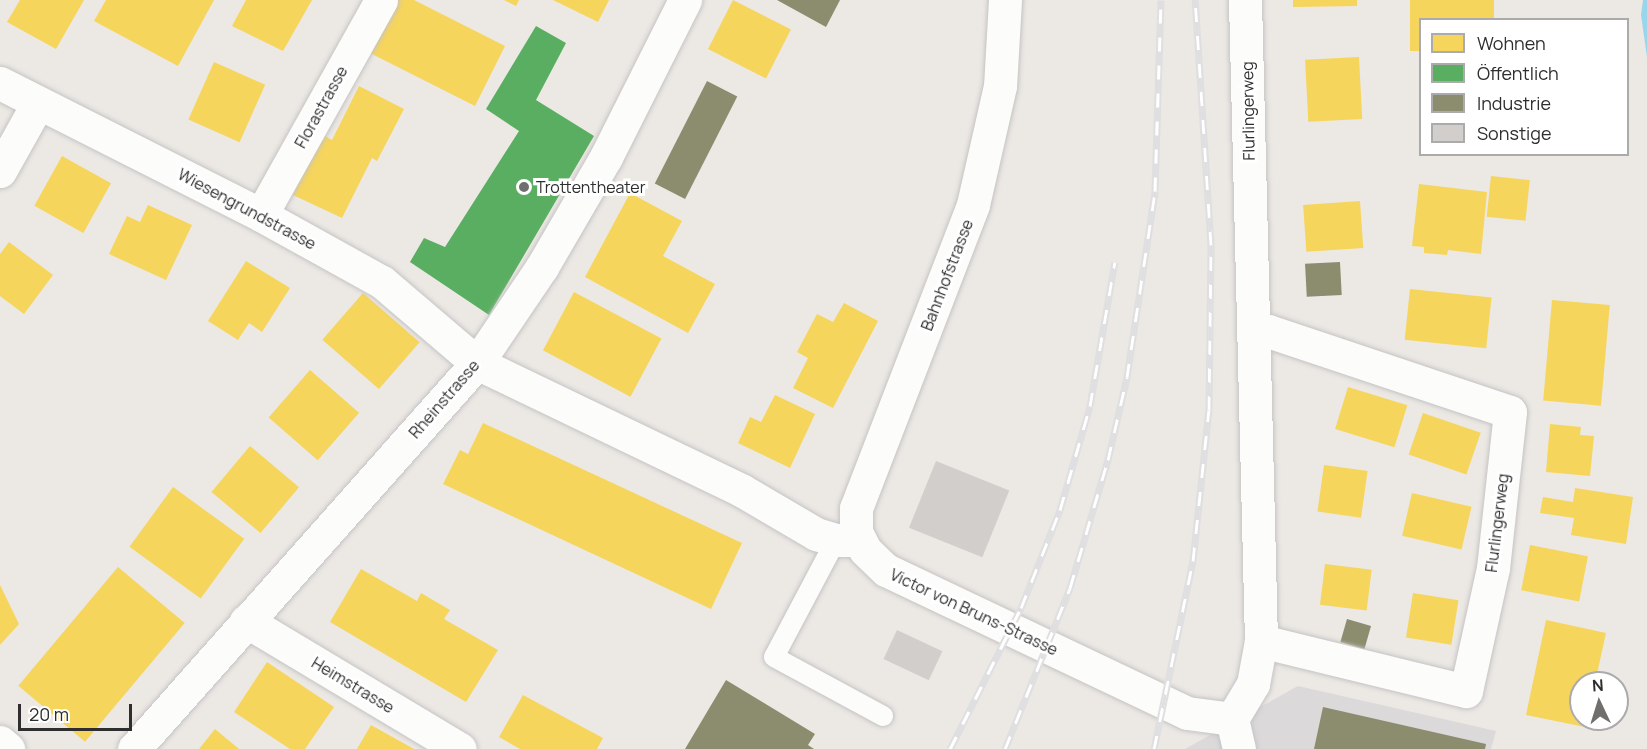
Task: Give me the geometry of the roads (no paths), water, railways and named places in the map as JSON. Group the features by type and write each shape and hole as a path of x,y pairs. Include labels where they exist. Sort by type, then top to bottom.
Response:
{"street":[{"name":"Florastrasse","path":"261,214 381,0"},
{"name":"Rheinstrasse","path":"134,749 477,363 542,267 606,158 685,0"},
{"name":"Bahnhofstrasse","path":"847,540 856,507 974,205 1000,86 1005,0"},
{"name":"Flurlingerweg","path":"1235,734 1253,684 1261,641 1245,0"},
{"name":"Wiesengrundstrasse","path":"0,82 261,214 382,282 477,363"},
{"path":"0,171 38,103"},
{"name":"Flurlingerweg","path":"1254,330 1268,331 1510,412 1493,568 1466,691 1261,641"},
{"path":"477,363 741,489 816,534 847,540"},
{"name":"Victor von Bruns-Strasse","path":"847,540 886,570 1235,734"},
{"name":"Heimstrasse","path":"246,621 460,749"},
{"path":"0,742 8,749"}],"lane":[{"path":"847,540 774,657 883,716"}],"water":[{"path":"1643,0 1647,0 1647,57 1641,15"}],"railway":[{"path":"1005,749 1070,588 1108,460 1127,377 1155,191 1161,0"},
{"path":"1154,749 1193,561 1209,410 1211,245 1195,0"},
{"path":"950,749 1021,608 1060,510 1090,406 1115,262"}],"place":[{"name":"Trottentheater","path":"524,187"}]}
